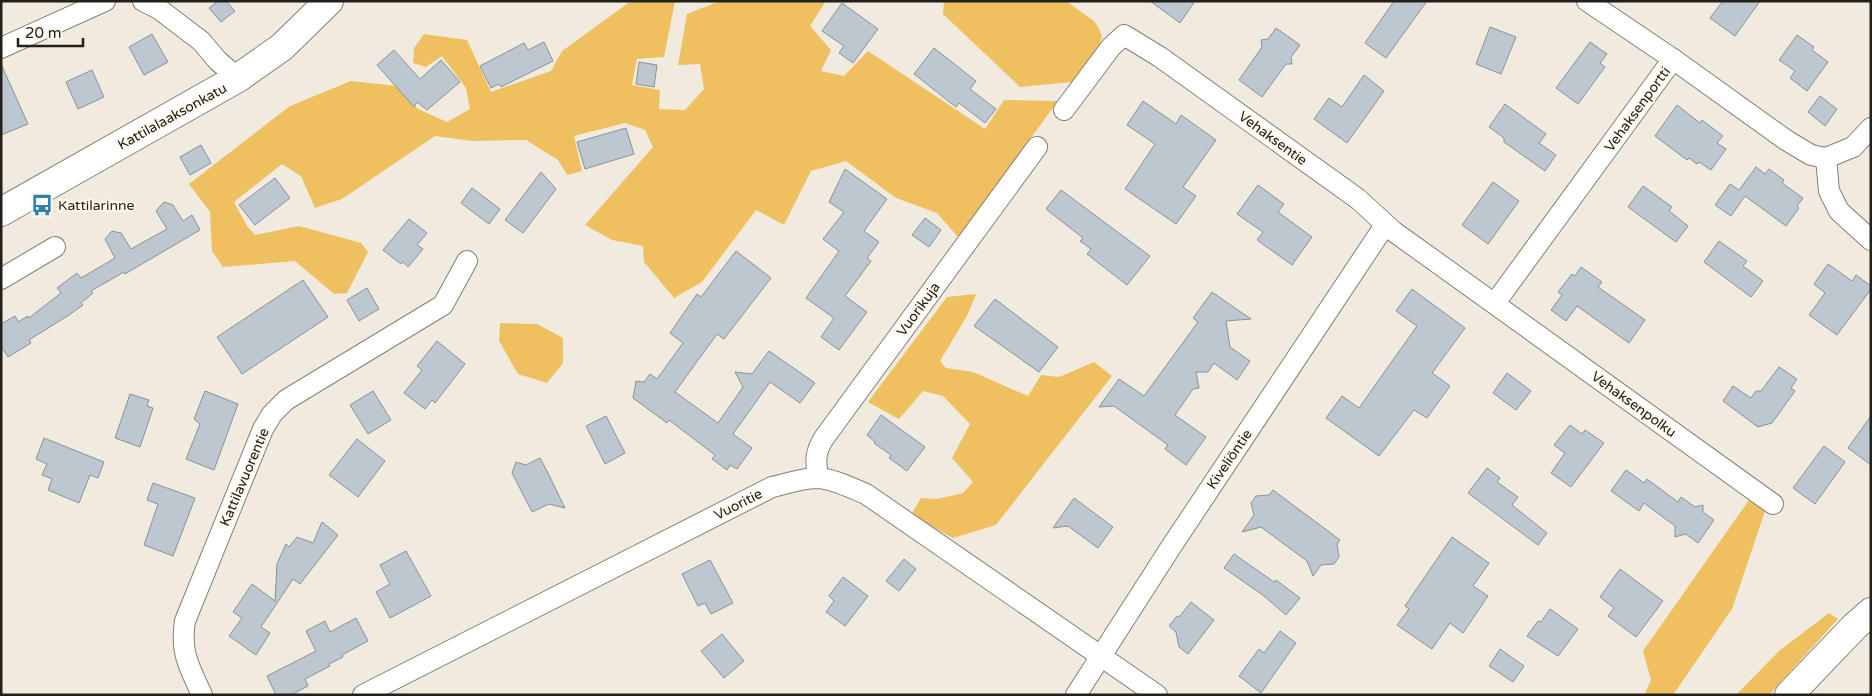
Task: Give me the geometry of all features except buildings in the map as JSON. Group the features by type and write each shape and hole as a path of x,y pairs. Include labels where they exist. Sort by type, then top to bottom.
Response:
{"street":[{"path":"1,48 105,1"},
{"path":"143,1 159,9 201,41 218,62 238,78"},
{"name":"Kattilalaaksonkatu","path":"1,212 238,78 282,47 329,1"},
{"path":"1587,1 1673,59"},
{"name":"Vehaksentie","path":"1064,110 1124,35 1160,57 1358,199 1385,225 1495,303"},
{"name":"Vehaksenportti","path":"1495,303 1673,59 1786,140 1811,155 1826,158"},
{"path":"1871,128 1853,147 1826,158 1829,190 1839,211 1871,240"},
{"name":"Vuorikuja","path":"818,478 815,458 824,438 1037,147"},
{"name":"Kiveliöntie","path":"1076,695 1385,225"},
{"path":"1,279 55,247"},
{"name":"Kattilavuorentie","path":"202,695 186,662 182,637 185,621 239,486 263,429 272,414 286,400 443,305 467,261"},
{"name":"Vehaksenpolku","path":"1495,303 1773,504"},
{"name":"Vuoritie","path":"363,695 772,487 818,478 866,494 1157,695"},
{"path":"1789,695 1854,626 1871,612"}],"shaded area":[{"path":"631,1 675,1 664,57 637,59 632,85 660,90 659,109 685,110 704,89 700,64 678,65 687,14 720,1 826,1 810,26 831,50 821,71 844,76 868,51 985,129 1004,100 1058,101 958,237 937,213 896,198 846,161 811,171 784,225 756,210 702,282 674,298 644,262 643,246 612,240 585,225 653,147 645,130 625,123 574,136 582,171 567,175 558,160 526,140 472,141 435,136 342,199 315,208 301,176 282,164 234,202 247,226 255,235 299,226 361,243 368,252 347,293 334,294 295,261 223,267 212,251 210,212 189,184 290,106 351,81 397,86 418,109 447,122 470,109 466,88 442,56 426,67 413,63 414,48 424,34 467,40 491,92 551,71 562,51"},
{"path":"944,1 1066,1 1094,21 1102,36 1100,44 1072,82 1020,87 943,14"},
{"path":"976,294 968,314 940,361 946,368 973,372 1028,396 1041,375 1059,377 1094,362 1112,376 996,525 953,538 911,515 921,498 937,499 963,493 973,482 952,458 970,424 943,396 923,391 899,419 868,402 947,297"},
{"path":"500,323 537,324 563,338 563,363 547,383 518,374 499,341"},
{"path":"1749,500 1765,511 1732,609 1673,695 1644,695 1651,680 1643,651"},
{"path":"1829,613 1838,619 1769,695 1736,695 1779,651"}],"place":[{"name":"Kattilarinne","path":"42,205"}]}
